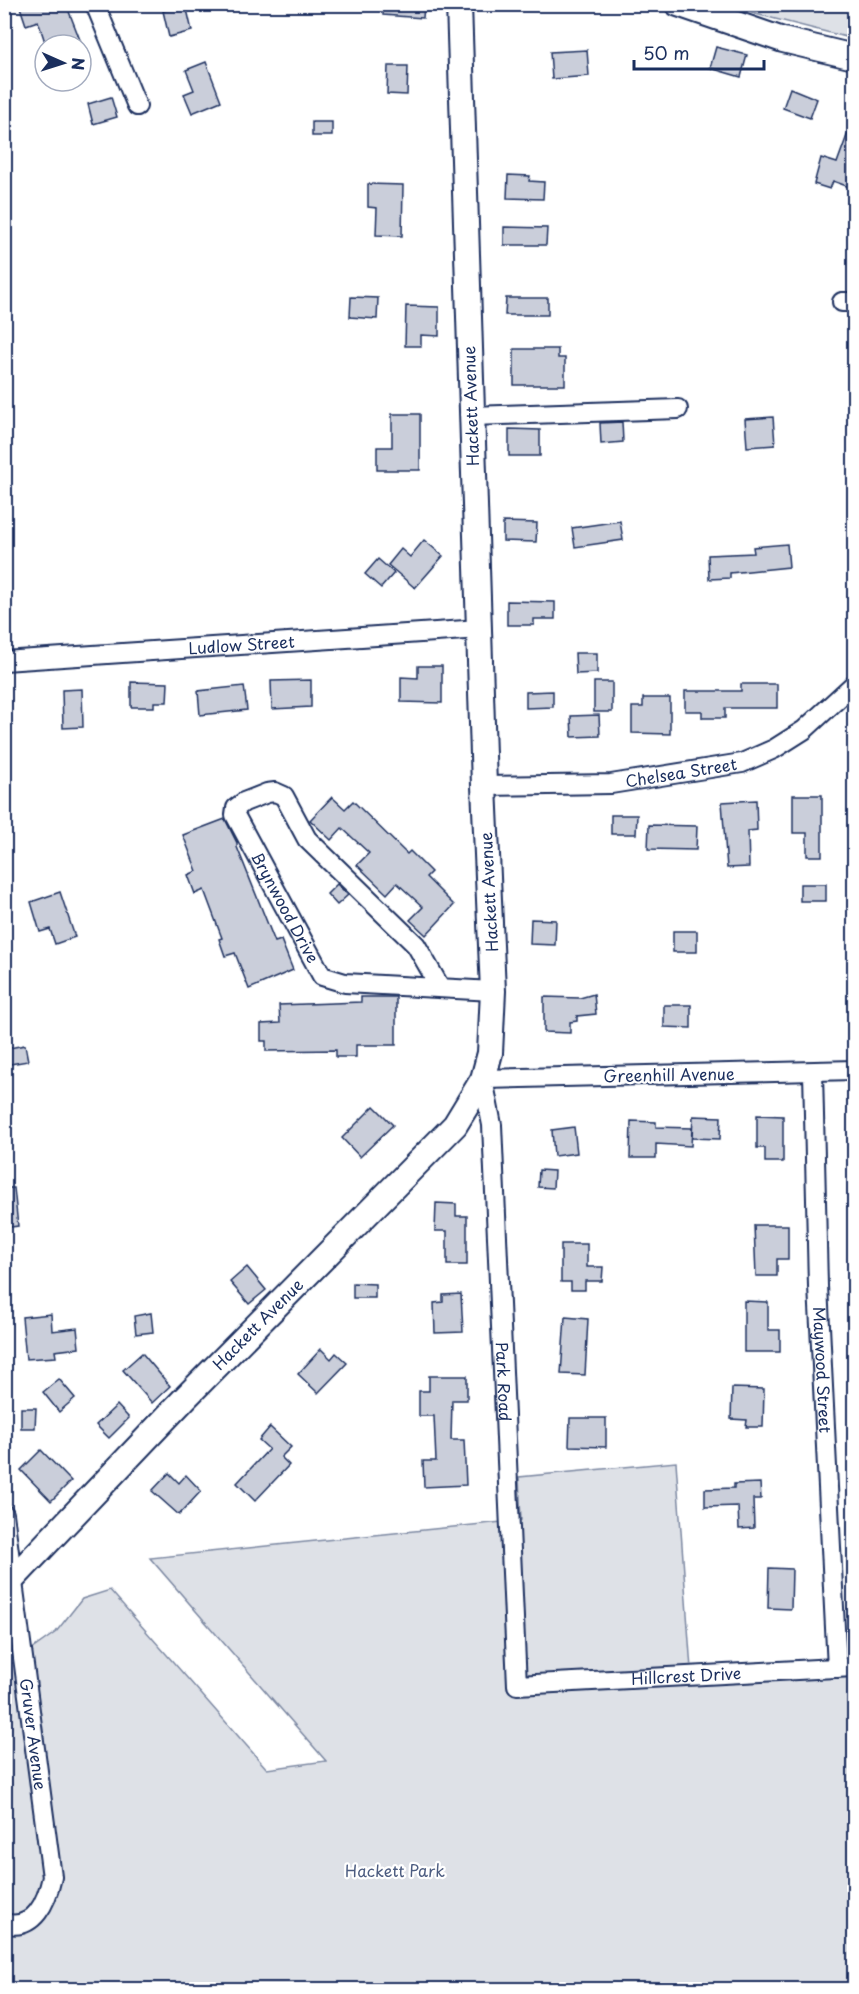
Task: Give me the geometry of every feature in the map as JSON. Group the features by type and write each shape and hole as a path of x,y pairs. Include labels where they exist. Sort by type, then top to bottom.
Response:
{"main road":[{"name":"Hackett Avenue","path":"9,1584 194,1389 455,1125 483,1079 490,1053 493,991 471,416 459,4"},
{"path":"678,4 783,40 855,57"}],"street":[{"path":"95,4 137,106"},
{"path":"471,416 678,409"},
{"name":"Ludlow Street","path":"4,661 480,629"},
{"name":"Chelsea Street","path":"484,786 611,784 742,763 774,749 804,730 853,685"},
{"name":"Brynwood Drive","path":"440,987 416,945 307,839 284,796 275,792 267,793 244,802 236,808 235,815 322,976 345,983 493,991"},
{"name":"Greenhill Avenue","path":"483,1079 855,1071"},
{"name":"Maywood Street","path":"813,1072 819,1321 846,1667"},
{"name":"Park Road","path":"483,1079 492,1125 517,1685"},
{"name":"Gruver Avenue","path":"4,1514 9,1584 23,1641 52,1877 43,1907 33,1918 20,1925 4,1923"},
{"name":"Hillcrest Drive","path":"517,1685 846,1667"}],"green space":[{"path":"725,5 854,5 854,39 736,9"},
{"name":"Hackett Park","path":"676,1462 692,1683 854,1668 854,1989 5,1989 4,1669 56,1632 82,1599 110,1590 267,1769 326,1761 150,1558 521,1520 519,1477"}],"building":[{"path":"19,4 66,4 77,33 42,33 38,21 26,25"},
{"path":"383,4 424,4 423,18 383,15"},
{"path":"186,5 192,31 169,37 163,11"},
{"path":"716,47 747,55 741,77 710,68"},
{"path":"587,50 589,76 552,79 550,52"},
{"path":"206,62 221,101 192,113 184,94 194,90 186,70"},
{"path":"388,66 408,66 407,95 387,94"},
{"path":"790,88 817,99 810,118 783,108"},
{"path":"111,97 117,117 93,124 88,104"},
{"path":"853,119 855,180 852,188 833,181 830,189 814,184 821,158 837,163"},
{"path":"312,122 332,122 332,136 312,136"},
{"path":"508,175 530,176 529,181 544,182 543,199 507,198"},
{"path":"368,184 403,185 402,236 376,235 377,208 368,207"},
{"path":"504,227 547,228 546,245 504,245"},
{"path":"351,297 378,298 377,319 350,317"},
{"path":"506,298 548,298 548,315 505,315"},
{"path":"406,306 439,307 439,336 421,335 421,346 405,346"},
{"path":"514,349 558,349 558,358 565,358 565,385 514,385"},
{"path":"392,414 420,414 420,470 377,470 377,447 392,447"},
{"path":"773,417 775,445 747,447 745,419"},
{"path":"622,422 623,442 601,444 600,423"},
{"path":"509,429 540,430 540,456 509,456"},
{"path":"620,521 623,540 575,547 572,528"},
{"path":"503,522 537,523 536,542 503,541"},
{"path":"424,540 443,556 415,588 388,565 401,549 410,557"},
{"path":"787,544 789,567 730,573 730,578 709,579 708,555 754,553 753,547"},
{"path":"378,559 394,573 381,588 365,574"},
{"path":"507,601 555,602 555,619 534,619 534,625 507,625"},
{"path":"575,653 597,653 597,673 576,674"},
{"path":"418,666 442,666 442,703 401,702 401,677 418,678"},
{"path":"311,680 311,707 272,709 271,681"},
{"path":"131,682 168,683 167,702 154,702 154,707 131,707"},
{"path":"594,682 612,682 612,712 594,712"},
{"path":"741,684 777,684 777,708 725,708 725,718 702,718 702,711 685,711 685,691 741,691"},
{"path":"244,686 247,710 200,715 198,691"},
{"path":"82,689 83,727 63,728 62,690"},
{"path":"553,691 553,707 526,708 526,692"},
{"path":"643,698 670,698 670,734 632,733 632,707 643,707"},
{"path":"599,715 600,736 572,737 571,716"},
{"path":"793,795 822,795 822,856 807,856 807,833 793,833"},
{"path":"332,797 345,809 353,801 407,854 410,851 431,872 426,877 454,905 426,935 410,920 423,907 397,883 387,894 357,865 369,853 342,828 331,840 310,820"},
{"path":"756,800 757,830 748,831 749,867 727,868 722,802"},
{"path":"611,815 637,815 636,834 611,834"},
{"path":"225,819 237,843 275,942 281,940 293,970 249,989 235,953 225,956 219,939 222,938 204,890 195,894 188,875 197,871 183,835"},
{"path":"649,825 697,826 696,850 648,849"},
{"path":"337,884 348,895 337,905 327,894"},
{"path":"800,884 826,884 826,901 800,901"},
{"path":"60,892 75,937 55,944 50,929 40,932 31,902"},
{"path":"531,919 556,920 555,945 530,944"},
{"path":"673,931 697,931 697,952 673,952"},
{"path":"594,994 596,1014 577,1016 577,1021 570,1022 570,1033 544,1032 544,997 580,998"},
{"path":"361,997 396,997 396,1045 356,1045 356,1057 336,1057 336,1050 266,1051 266,1041 261,1041 261,1024 280,1023 279,1005 361,1002"},
{"path":"664,1005 691,1005 691,1028 664,1027"},
{"path":"25,1045 28,1061 4,1065 4,1049"},
{"path":"374,1106 393,1125 360,1157 342,1138"},
{"path":"757,1115 783,1116 783,1162 765,1162 765,1148 757,1148"},
{"path":"693,1116 721,1117 720,1139 692,1138"},
{"path":"631,1121 656,1122 656,1127 692,1128 691,1146 656,1144 656,1158 630,1158"},
{"path":"574,1127 577,1153 554,1156 552,1130"},
{"path":"539,1170 554,1171 553,1188 538,1187"},
{"path":"4,1188 14,1188 18,1226 4,1228"},
{"path":"436,1203 456,1204 456,1216 467,1216 467,1265 447,1265 447,1231 435,1231"},
{"path":"754,1225 788,1225 788,1259 777,1259 777,1276 756,1276"},
{"path":"561,1244 587,1244 587,1267 603,1267 602,1281 585,1281 585,1290 571,1290 571,1282 561,1282"},
{"path":"247,1267 266,1290 249,1304 230,1282"},
{"path":"353,1283 375,1284 375,1298 353,1298"},
{"path":"461,1294 463,1332 435,1333 434,1303 443,1302 443,1295"},
{"path":"744,1301 768,1302 768,1330 780,1330 780,1352 744,1352"},
{"path":"151,1313 153,1332 136,1334 134,1316"},
{"path":"51,1314 52,1331 77,1328 79,1348 55,1351 56,1357 26,1359 22,1317"},
{"path":"565,1317 588,1319 585,1375 561,1374"},
{"path":"321,1349 331,1359 336,1353 347,1363 318,1393 298,1374"},
{"path":"142,1353 170,1386 152,1403 123,1370"},
{"path":"429,1376 467,1376 467,1400 452,1400 451,1440 464,1440 466,1485 424,1487 423,1461 436,1461 434,1416 419,1416 419,1391 429,1391"},
{"path":"59,1379 75,1398 59,1412 43,1392"},
{"path":"732,1388 764,1389 763,1427 746,1427 747,1420 731,1419"},
{"path":"117,1405 129,1418 109,1438 96,1425"},
{"path":"21,1408 36,1408 35,1428 21,1428"},
{"path":"570,1418 606,1418 606,1447 569,1446"},
{"path":"270,1427 291,1447 281,1457 289,1465 255,1501 237,1483 269,1449 259,1440"},
{"path":"41,1450 71,1481 51,1501 21,1470"},
{"path":"169,1473 179,1483 186,1475 201,1491 179,1515 152,1491"},
{"path":"760,1483 761,1499 753,1499 754,1528 739,1529 738,1506 705,1507 705,1489 734,1488 734,1484"},
{"path":"769,1568 792,1569 791,1609 768,1608"}]}
